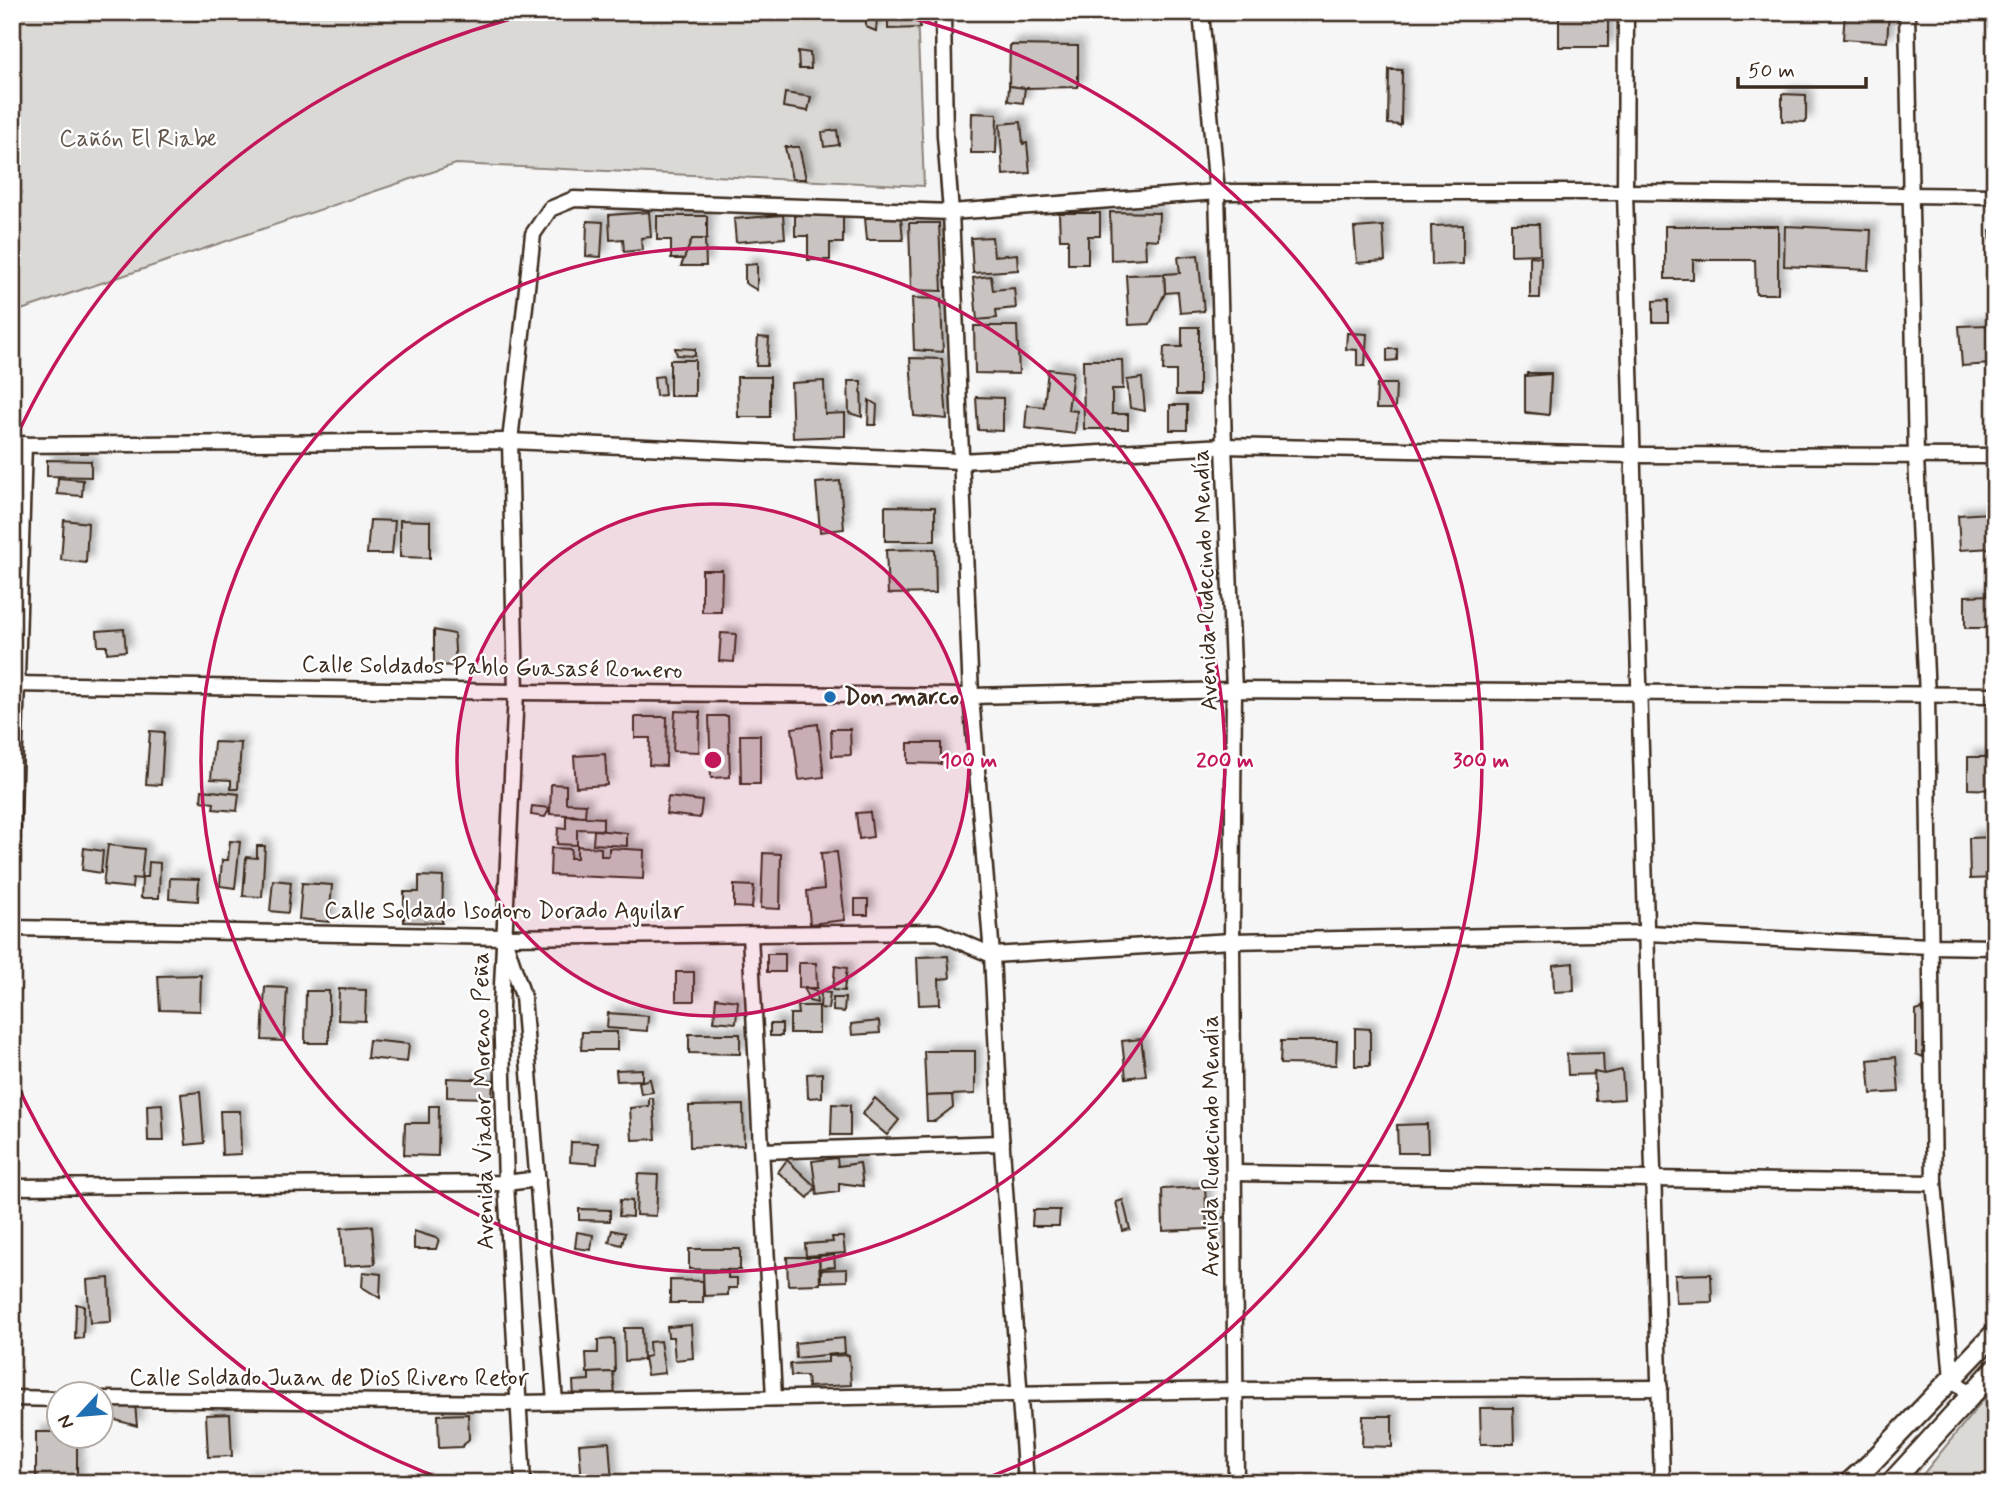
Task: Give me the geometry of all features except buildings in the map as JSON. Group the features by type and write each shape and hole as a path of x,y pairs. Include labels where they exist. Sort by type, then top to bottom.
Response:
{"main road":[{"path":"1849,1483 1995,1333"},
{"path":"1891,1483 1995,1369"}],"street":[{"path":"943,12 945,136 951,212 971,696 992,955 1002,1143 1026,1483"},
{"name":"Avenida Rudecindo Mendía","path":"1201,12 1217,192 1234,690 1232,941 1236,1483"},
{"path":"1626,12 1625,192 1662,1483"},
{"path":"1907,12 1916,457 1927,696 1934,1184 1952,1378 1971,1396"},
{"path":"503,936 516,692 510,441 533,234 550,209 574,199 951,212 1217,192 1995,196"},
{"path":"12,845 18,445 510,441 961,461 1224,446 1633,455 1995,456"},
{"name":"Calle Soldados Pablo Guasasé Romero","path":"14,684 971,696 1234,690 1995,695"},
{"name":"Calle Soldado Isodoro Dorado Aguilar","path":"12,928 503,936 938,932 992,955"},
{"path":"992,955 1232,941 1647,933 1995,947"},
{"path":"750,935 774,1398"},
{"name":"Avenida Viador Moreno Peña","path":"503,936 523,996 555,1402"},
{"name":"Avenida Viador Moreno Peña","path":"503,936 501,1007 506,1183 523,1483"},
{"path":"762,1151 1002,1143"},
{"path":"1234,1173 1934,1184"},
{"path":"12,1187 506,1183 538,1180"},
{"name":"Calle Soldado Juan de Dios Rivero Retor","path":"116,1399 519,1403 1235,1390 1660,1388"},
{"path":"12,1398 46,1399"}],"green space":[{"name":"Cañón El Riabe","path":"12,12 917,12 924,186 456,164 12,313"},
{"path":"1995,1385 1995,1483 1916,1483"}],"place":[{"name":"Don marco","path":"830,697"}]}
